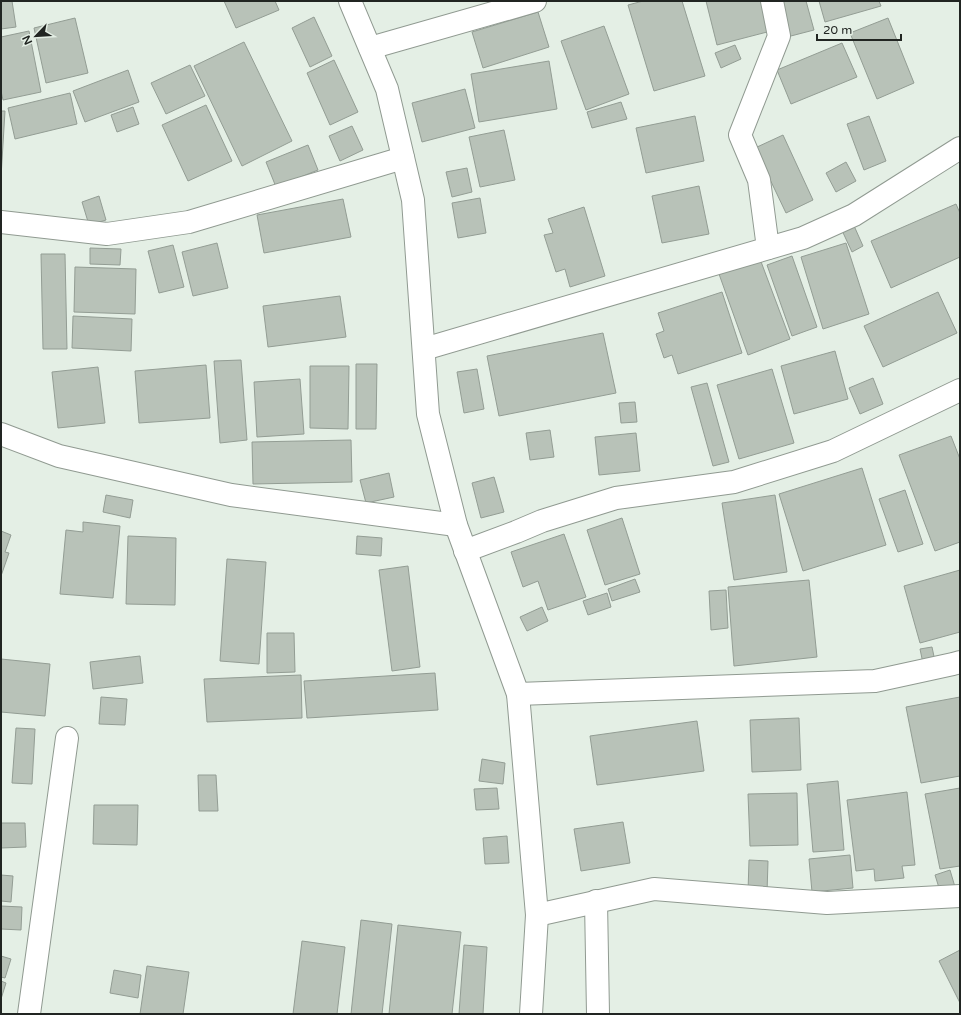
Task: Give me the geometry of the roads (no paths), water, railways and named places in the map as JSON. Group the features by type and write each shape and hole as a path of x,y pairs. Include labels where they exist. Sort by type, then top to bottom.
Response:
{"street":[{"path":"350,1 387,89 413,200 428,414 456,525 518,694 537,915 531,1014"},
{"path":"370,48 535,1"},
{"path":"768,248 759,180 740,135 779,36 772,1"},
{"path":"424,349 803,238 854,215 960,148"},
{"path":"1,222 107,234 190,222 403,158"},
{"path":"465,551 542,521 616,498 734,482 833,451 960,390"},
{"path":"1,434 59,456 231,495 456,525"},
{"path":"518,694 874,681 960,662"},
{"path":"29,1014 67,738"},
{"path":"537,915 654,889 827,903 960,896"},
{"path":"596,901 598,1014"}]}
